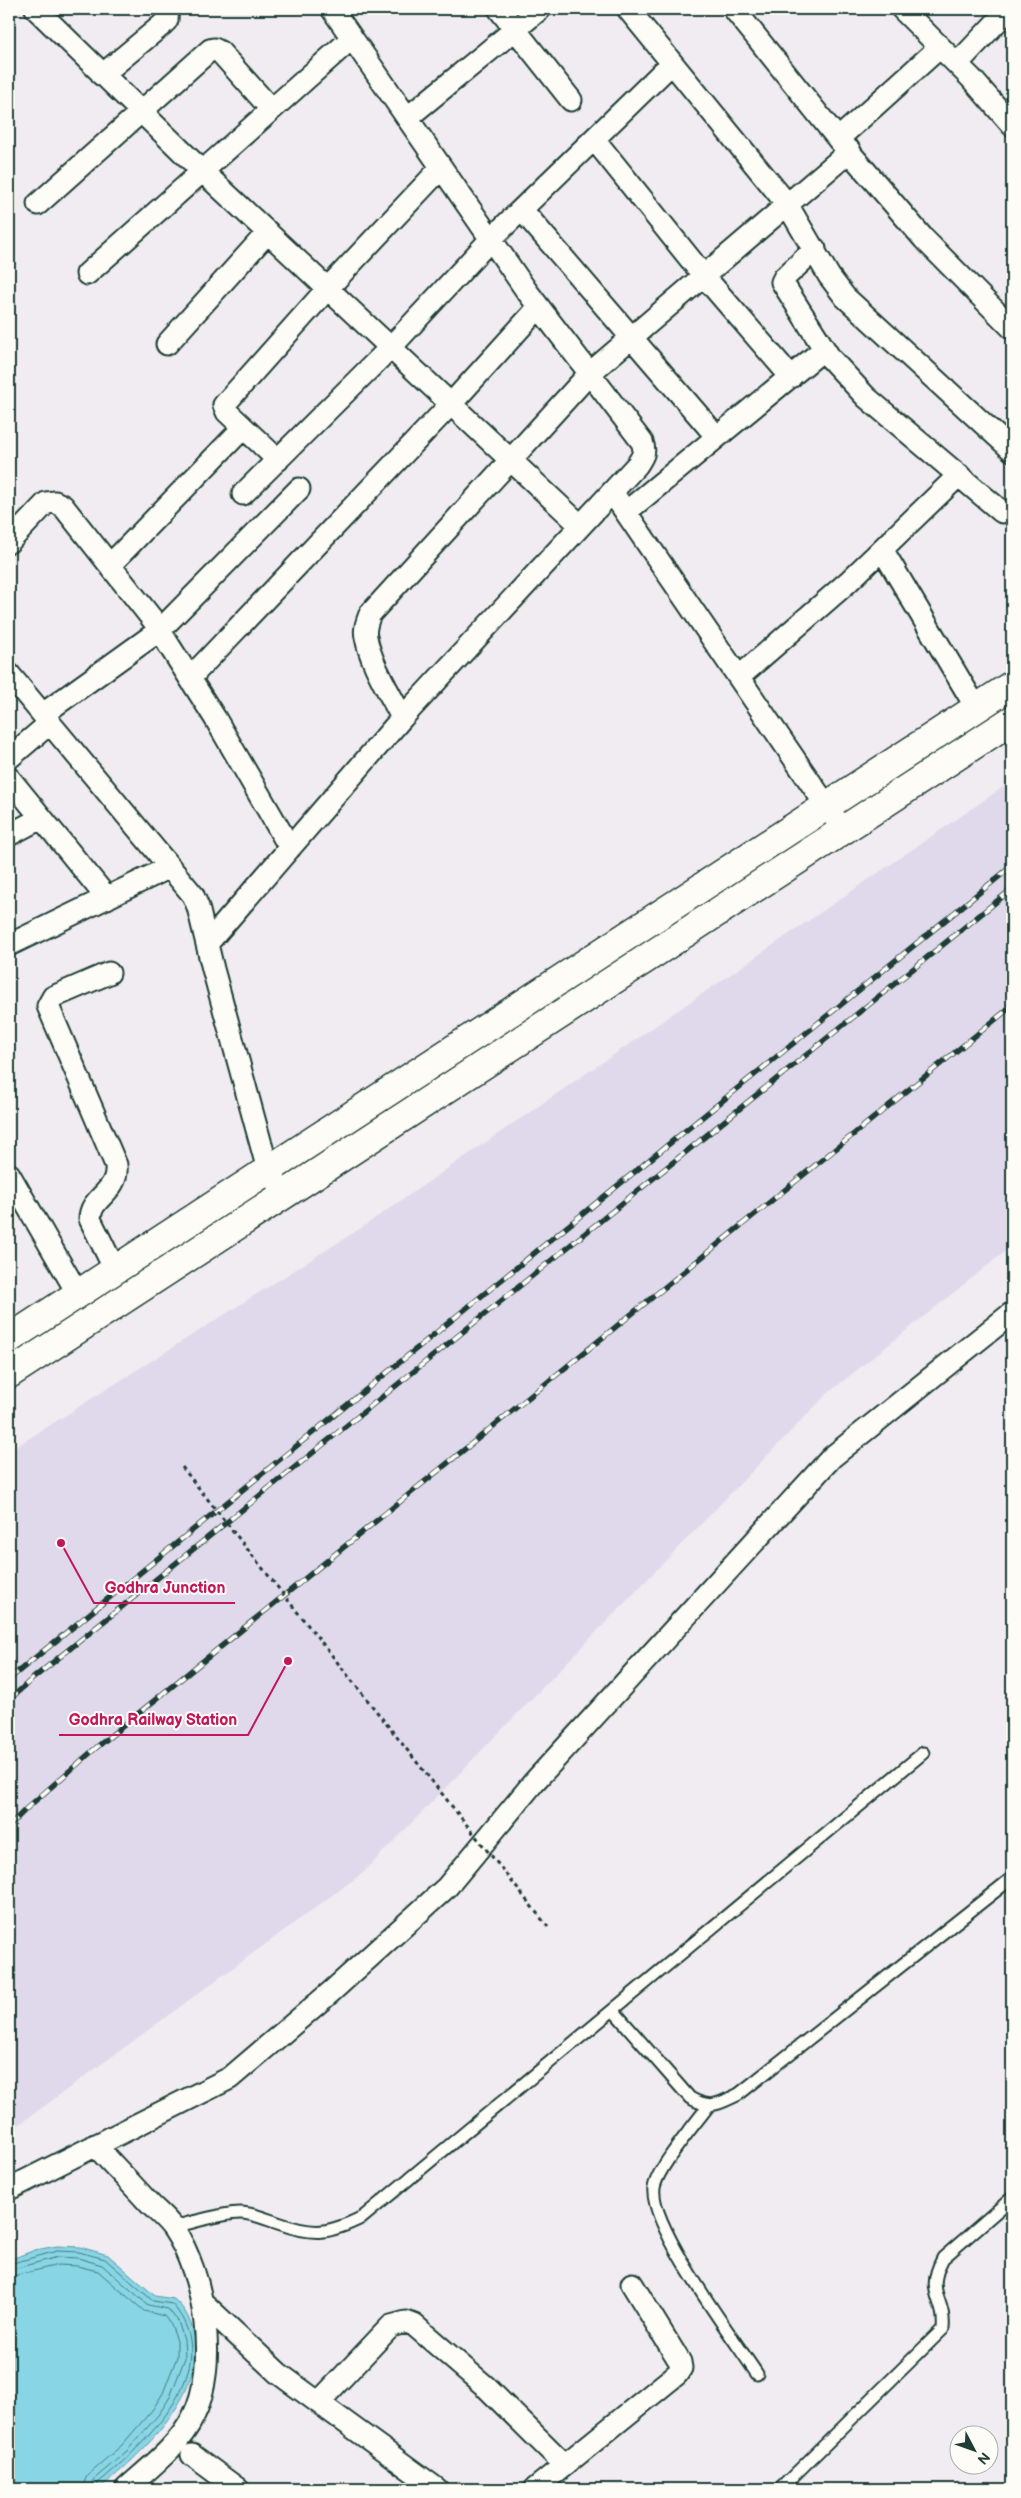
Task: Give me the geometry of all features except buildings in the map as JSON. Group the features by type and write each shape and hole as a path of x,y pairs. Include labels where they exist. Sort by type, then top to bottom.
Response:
{"main road":[{"path":"9,1339 1012,685"},
{"path":"9,1374 1012,720"}],"street":[{"path":"36,9 201,170 580,526"},
{"path":"102,75 162,25 167,20 168,9"},
{"path":"207,944 402,718 644,456 642,442 539,307 491,240 332,9"},
{"path":"499,9 571,100"},
{"path":"407,118 540,9"},
{"path":"628,9 787,204 815,249 829,276 845,297 1012,450"},
{"path":"734,9 844,145 924,239 1012,328"},
{"path":"902,9 957,64 1012,125"},
{"path":"957,64 1009,9"},
{"path":"87,274 201,170 352,38"},
{"path":"402,718 374,660 366,637 366,626 370,614 590,374 787,204 940,47"},
{"path":"38,204 210,50 214,49 270,109"},
{"path":"244,494 391,347 491,240 672,63"},
{"path":"594,139 703,275 791,377"},
{"path":"278,460 227,412 224,405 328,288 442,168"},
{"path":"522,210 717,437"},
{"path":"167,344 268,232"},
{"path":"815,249 782,282 824,349 866,397 1002,512"},
{"path":"190,678 451,404 539,307"},
{"path":"626,512 824,349"},
{"path":"110,566 243,428"},
{"path":"739,677 882,549 959,475"},
{"path":"9,758 46,719 160,630 299,488"},
{"path":"612,492 842,830"},
{"path":"9,542 46,503 55,502 63,506 160,630 290,848"},
{"path":"882,549 976,709"},
{"path":"9,674 193,895 198,907 268,1170 284,1194"},
{"path":"9,778 107,898"},
{"path":"9,835 41,818"},
{"path":"9,945 170,867"},
{"path":"109,973 53,998 48,1006 116,1164 117,1175 114,1184 90,1213 90,1219 115,1270"},
{"path":"9,1174 78,1294"},
{"path":"9,2189 230,2078 447,1887 534,1782 832,1457 1012,1313"},
{"path":"95,2146 172,2227 184,2248 202,2302 206,2362 203,2392 193,2418 179,2438 126,2489"},
{"path":"535,2489 677,2374 681,2368 680,2362 632,2284"},
{"path":"202,2302 278,2373 437,2489"},
{"path":"319,2402 391,2326 406,2322 414,2325 485,2386 565,2465"},
{"path":"192,2455 238,2489"}],"lane":[{"path":"172,2227 240,2213 258,2216 287,2226 323,2233 341,2228 363,2218 923,1753"},
{"path":"613,2010 690,2098 703,2105 716,2105 739,2094 1012,1878"},
{"path":"709,2105 665,2166 654,2188 656,2208 676,2250 757,2374"},
{"path":"780,2489 943,2329 944,2321 933,2280 937,2268 943,2258 1012,2198"}],"path":[{"path":"182,1466 548,1927"}],"shaded area":[{"path":"1012,781 1012,1246 827,1394 364,1872 9,2132 9,1451 361,1228"}],"water":[{"path":"57,2246 80,2247 108,2255 155,2296 174,2299 188,2317 195,2342 194,2367 186,2391 156,2436 137,2456 99,2489 9,2489 9,2260 35,2250"}],"railway":[{"path":"9,1679 1012,866"},
{"path":"9,1700 31,1680 1012,889"},
{"path":"9,1826 97,1747 1012,1006"}],"place":[{"name":"Godhra Junction","path":"61,1543"},
{"name":"Godhra Railway Station","path":"288,1661"}]}
